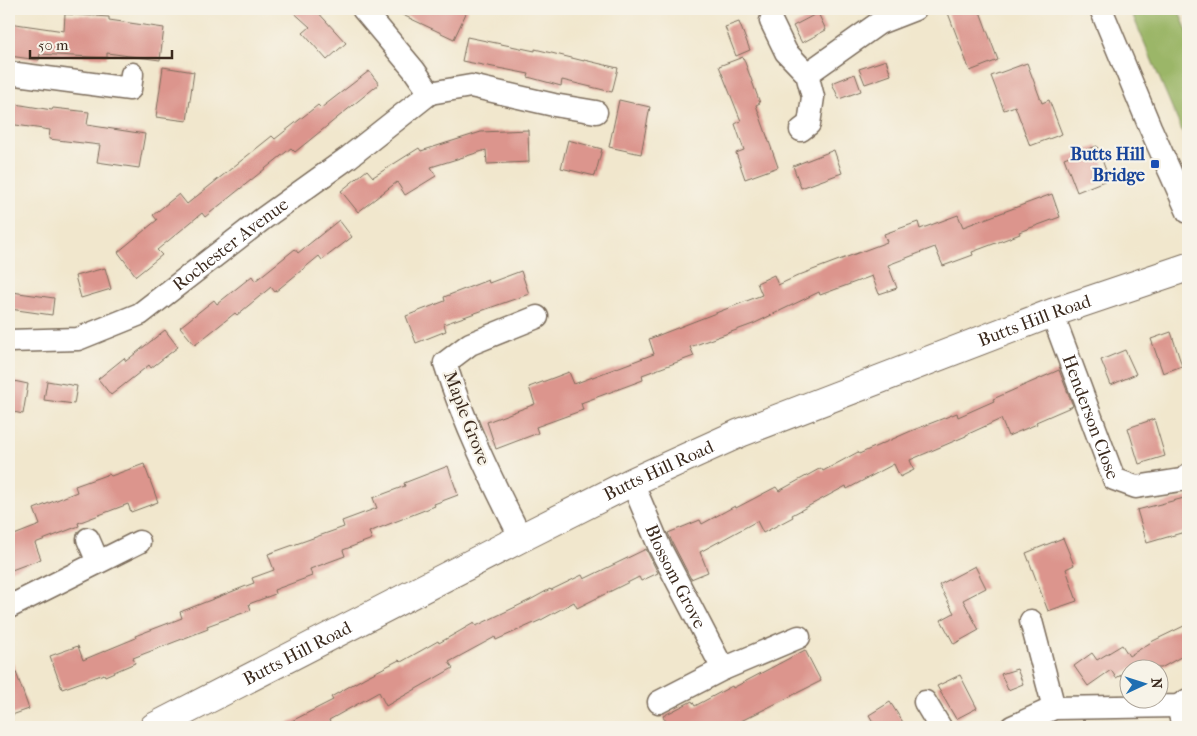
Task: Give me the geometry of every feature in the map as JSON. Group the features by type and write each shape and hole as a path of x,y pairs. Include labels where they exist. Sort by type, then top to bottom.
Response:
{"street":[{"path":"363,9 414,70 430,93"},
{"path":"807,74 878,23 916,9"},
{"path":"1100,9 1188,212"},
{"path":"771,21 786,52 807,74 813,97 808,124 801,130"},
{"path":"9,73 130,90"},
{"name":"Rochester Avenue","path":"9,341 78,340 140,314 264,218 349,157 430,93 471,86 553,113 596,112"},
{"name":"Butts Hill Road","path":"154,727 632,482 740,433 1052,313 1188,267"},
{"name":"Henderson Close","path":"1052,313 1114,479 1136,487 1188,478"},
{"name":"Maple Grove","path":"521,538 480,457 453,389 445,362 470,344 537,317"},
{"name":"Blossom Grove","path":"632,482 660,548 722,670"},
{"path":"88,539 98,562"},
{"path":"9,607 139,542"},
{"path":"1031,621 1054,708"},
{"path":"659,702 722,670 800,637"},
{"path":"925,702 940,727"},
{"path":"1012,727 1054,708 1183,711"}],"green space":[{"path":"1130,9 1178,9 1188,33 1188,145"}],"building":[{"path":"290,9 315,9 346,43 327,60 303,33 310,27"},
{"path":"390,9 468,9 454,39"},
{"path":"960,9 979,9 998,60 970,71 948,13"},
{"path":"818,13 826,30 802,43 793,26"},
{"path":"65,14 109,17 109,20 164,28 160,60 107,53 107,58 40,54 39,60 9,56 9,23 64,31"},
{"path":"739,22 750,50 736,56 725,27"},
{"path":"467,37 535,51 535,49 618,68 612,92 562,80 561,86 528,77 529,74 462,61"},
{"path":"743,57 760,103 756,105 778,167 745,179 736,153 744,150 735,124 741,121 719,66"},
{"path":"886,60 891,75 865,84 859,69"},
{"path":"1027,63 1042,103 1049,100 1062,134 1030,146 1015,106 1004,110 991,76"},
{"path":"163,67 194,72 187,121 156,117"},
{"path":"369,71 379,84 295,152 291,148 205,217 202,213 157,250 162,255 136,276 118,252 157,220 153,215 179,194 187,204 272,136 275,139 318,105 321,108"},
{"path":"855,74 861,91 839,99 832,83"},
{"path":"619,100 650,107 641,154 609,147"},
{"path":"9,103 52,110 53,108 89,112 87,125 145,134 139,168 97,162 100,145 49,139 50,130 9,124"},
{"path":"528,130 529,162 487,164 486,150 431,167 436,176 405,195 397,182 358,212 341,191 367,170 373,177 419,148 421,151 481,132"},
{"path":"568,140 602,149 595,176 561,168"},
{"path":"1097,146 1109,179 1077,192 1064,158"},
{"path":"834,150 842,173 801,188 793,166"},
{"path":"1052,194 1060,217 1019,232 1020,234 972,252 973,255 943,266 935,247 888,265 897,288 879,294 872,276 820,295 819,292 753,324 690,347 694,356 642,375 643,380 581,403 583,410 536,427 538,433 496,449 487,422 535,404 529,387 569,372 574,384 654,354 649,339 762,295 757,283 774,275 778,285 887,242 884,234 918,222 920,229 958,215 963,227"},
{"path":"339,220 352,237 322,260 319,256 275,292 271,287 237,315 235,313 195,345 180,327 214,300 217,304 252,276 255,281 295,249 298,253"},
{"path":"105,268 111,289 81,298 75,276"},
{"path":"521,271 529,294 444,324 446,331 416,343 406,316 445,301 444,297 488,280 489,283"},
{"path":"12,292 54,298 52,315 10,309"},
{"path":"165,330 178,347 151,368 149,365 111,395 98,379 124,358 126,361"},
{"path":"1171,332 1182,366 1163,373 1151,339"},
{"path":"1125,350 1136,374 1111,385 1101,360"},
{"path":"1059,370 1073,406 1008,436 1001,419 910,460 914,470 900,477 894,464 847,489 846,486 763,533 757,521 700,552 708,572 691,579 668,533 700,520 702,524 776,487 779,491 821,468 823,471 858,452 859,454 957,413 958,417 994,401 993,399"},
{"path":"9,380 28,384 23,414 9,411"},
{"path":"47,381 77,386 74,404 44,400"},
{"path":"1154,419 1165,456 1139,464 1128,428"},
{"path":"144,464 158,502 131,512 128,504 78,523 79,526 35,543 41,559 9,571 9,537 40,525 34,509 77,492 75,486"},
{"path":"448,466 458,495 369,532 372,539 343,550 345,556 310,569 312,576 274,590 275,594 249,604 251,610 207,626 208,629 133,658 135,663 105,676 104,674 62,689 50,656 78,646 83,660 136,638 135,636 182,618 180,612 254,583 252,578 274,570 268,554 344,527 342,521 377,508 373,498 405,486 404,483"},
{"path":"1188,497 1188,531 1147,543 1137,510"},
{"path":"1063,538 1074,565 1066,569 1077,601 1048,611 1026,553"},
{"path":"646,549 658,573 641,581 639,577 577,608 574,602 541,620 496,640 495,637 449,662 453,668 386,706 379,692 329,720 332,727 280,727 333,700 331,697 364,678 399,660 401,662 438,641 439,643 474,623 476,626 550,589 582,575 584,579"},
{"path":"975,566 986,588 963,600 979,630 954,644 941,620 954,613 939,585"},
{"path":"1188,624 1188,653 1170,663 1170,658 1120,658 1120,676 1116,678 1111,670 1088,686 1074,666 1092,653 1097,660 1122,645 1129,656 1153,641"},
{"path":"805,650 821,681 729,727 669,727 663,716 692,701 695,706"},
{"path":"11,658 29,709 9,716 9,659"},
{"path":"1017,669 1023,684 1008,690 1001,674"},
{"path":"960,675 977,708 956,719 937,686"},
{"path":"890,702 906,727 876,727 869,715"}],"place":[{"name":"Butts Hill Bridge","path":"1155,164"}]}
